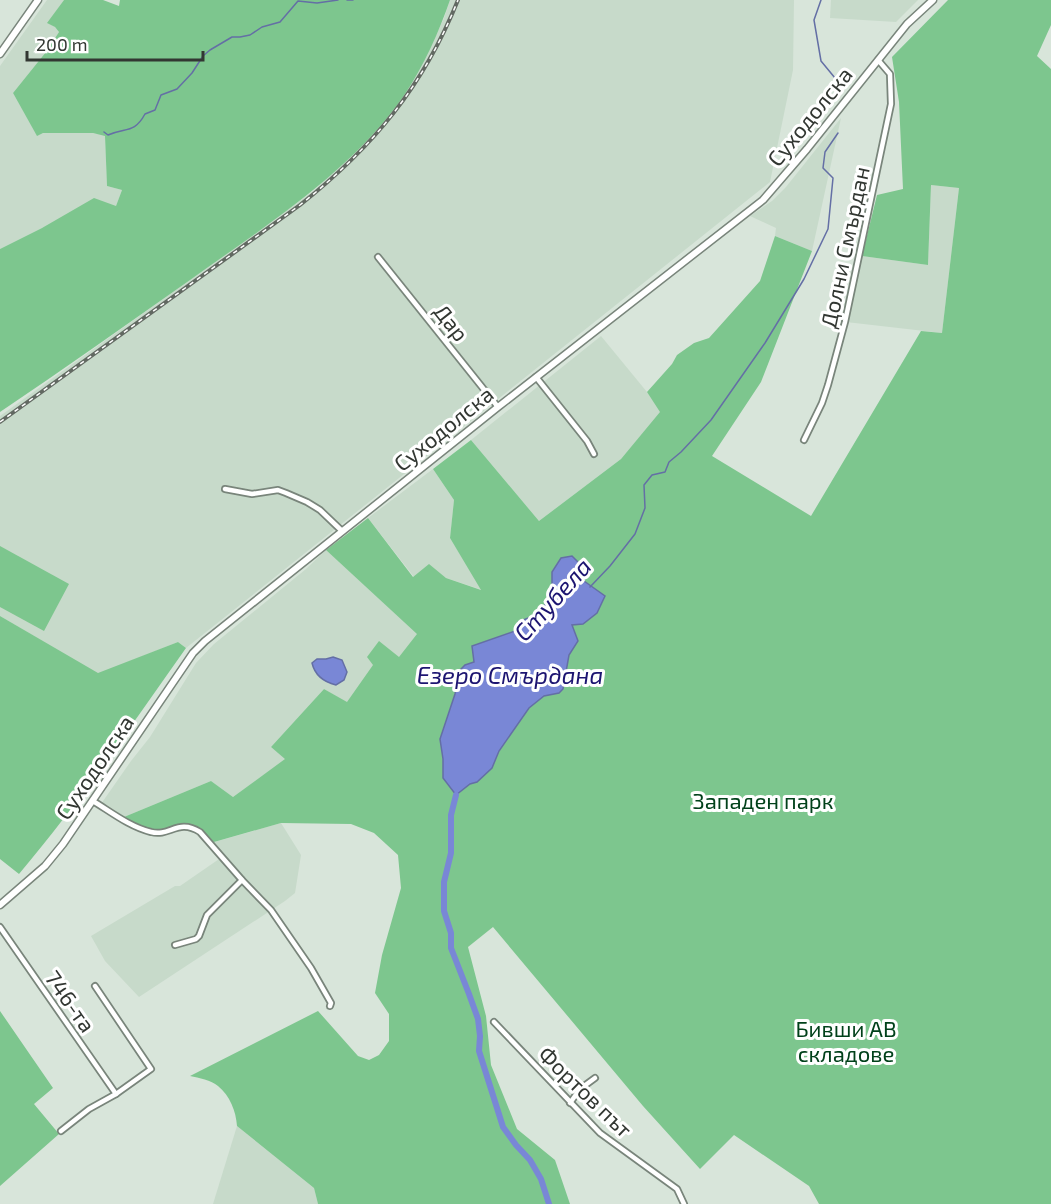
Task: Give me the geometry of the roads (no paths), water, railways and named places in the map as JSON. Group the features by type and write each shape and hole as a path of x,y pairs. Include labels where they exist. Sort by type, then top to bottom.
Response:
{"street":[{"path":"0,54 38,0"},
{"name":"Суходолска","path":"0,904 25,885 53,856 194,653 205,641 498,407 763,200 907,24 933,0"},
{"name":"Долни Смърдан","path":"804,440 822,403 845,322 891,104 890,74 878,60"},
{"name":"Дар","path":"378,257 498,407"},
{"path":"536,377 587,441 594,454"},
{"path":"225,489 252,494 278,490 308,502 342,531"},
{"path":"93,801 137,828 152,833 183,826 200,832 271,910 311,968 331,1003 330,1006"},
{"path":"175,945 196,939 207,915 242,880"},
{"name":"746-та","path":"0,927 116,1094"},
{"path":"61,1131 90,1108 116,1094 151,1069 95,986"},
{"name":"Фортов път","path":"494,1022 600,1134 677,1190 684,1204"},
{"path":"570,1103 580,1089 595,1078"}],"water":[{"name":"Езеро Смърдана","path":"572,556 579,563 577,576 605,596 597,613 583,624 572,625 578,641 569,655 563,689 559,693 544,696 529,708 499,751 492,768 477,782 470,784 456,795 443,778 440,739 455,694 460,670 465,665 474,662 472,646 515,631 518,622 531,617 547,603 552,593 552,572 561,558"},
{"path":"333,657 342,660 347,672 344,680 336,685 321,678 315,672 312,663 317,659"}],"waterway":[{"path":"104,132 108,135 137,125 145,114 155,110 161,95 177,89 192,73 203,56 232,37 250,35 262,27 280,22 298,1 317,3 338,0"},
{"path":"347,0 353,0"},
{"name":"Стубела","path":"821,0 814,20 821,61 835,78"},
{"name":"Стубела","path":"590,587 635,534 645,508 644,485 652,475 665,472 669,462 711,420 765,343 804,279 828,229 833,178 823,168 825,152 838,133"},
{"name":"Стубела","path":"456,795 451,815 451,853 444,882 444,911 451,933 451,948 478,1019 479,1051 503,1127 530,1160 541,1179 549,1204"}],"railway":[{"path":"0,422 300,205 351,161 373,138 412,88 429,61 458,0"}],"park label":[{"name":"Западен парк","path":"763,800"},
{"name":"Бивши АВ складове","path":"846,1040"}]}
